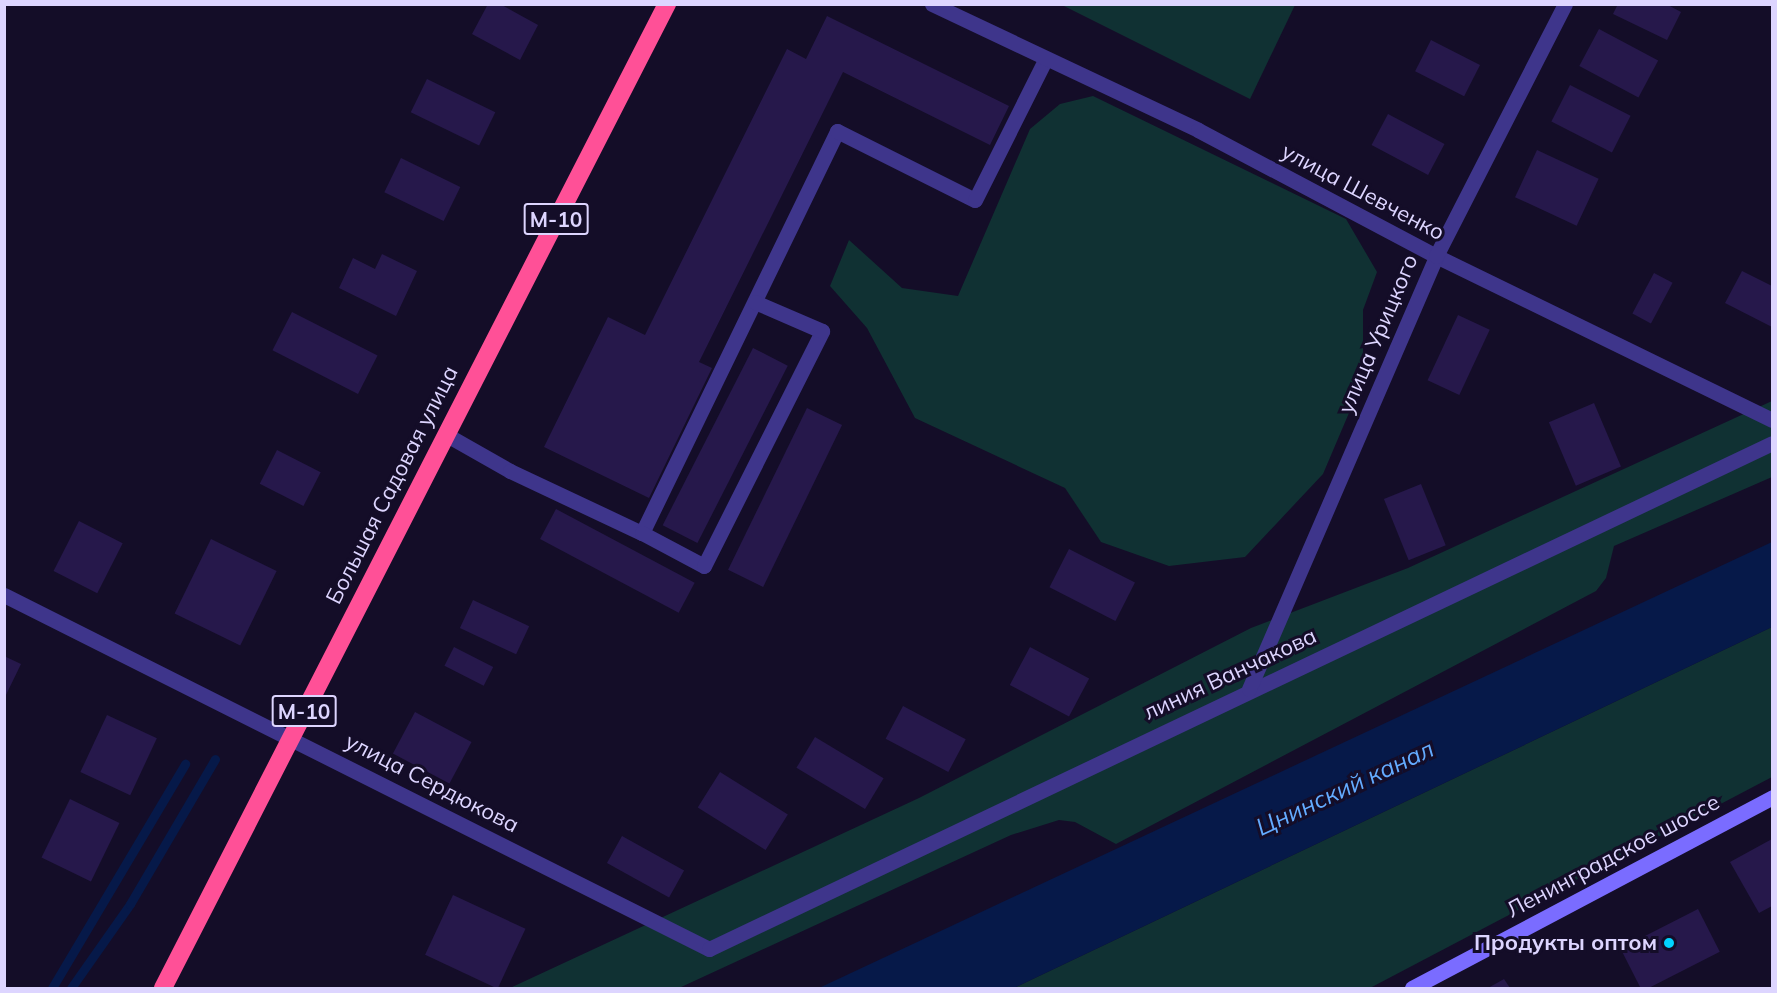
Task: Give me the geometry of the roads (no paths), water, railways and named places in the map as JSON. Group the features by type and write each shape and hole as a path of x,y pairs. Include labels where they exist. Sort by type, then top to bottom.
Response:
{"highway":[{"name":"Большая Садовая улица","path":"163,988 667,4"}],"street":[{"name":"улица Шевченко","path":"933,4 1045,60 1198,130 1436,256 1773,420"},
{"name":"улица Урицкого","path":"1249,689 1436,256 1565,4"},
{"path":"642,533 837,131 975,200 1045,60"},
{"path":"445,434 510,471 642,533 704,566 822,331 755,302"},
{"name":"линия Ванчакова","path":"709,949 1249,689 1773,443"},
{"name":"улица Сердюкова","path":"4,595 709,949"},
{"name":"Ленинградское шоссе","path":"1412,988 1773,797"}],"water":[{"name":"Цнинский канал","path":"1772,542 1772,627 1014,988 819,988"}],"waterway":[{"path":"71,988 130,904 215,759"},
{"path":"52,988 185,764"}],"place":[{"name":"Продукты оптом","path":"1669,943"}]}
